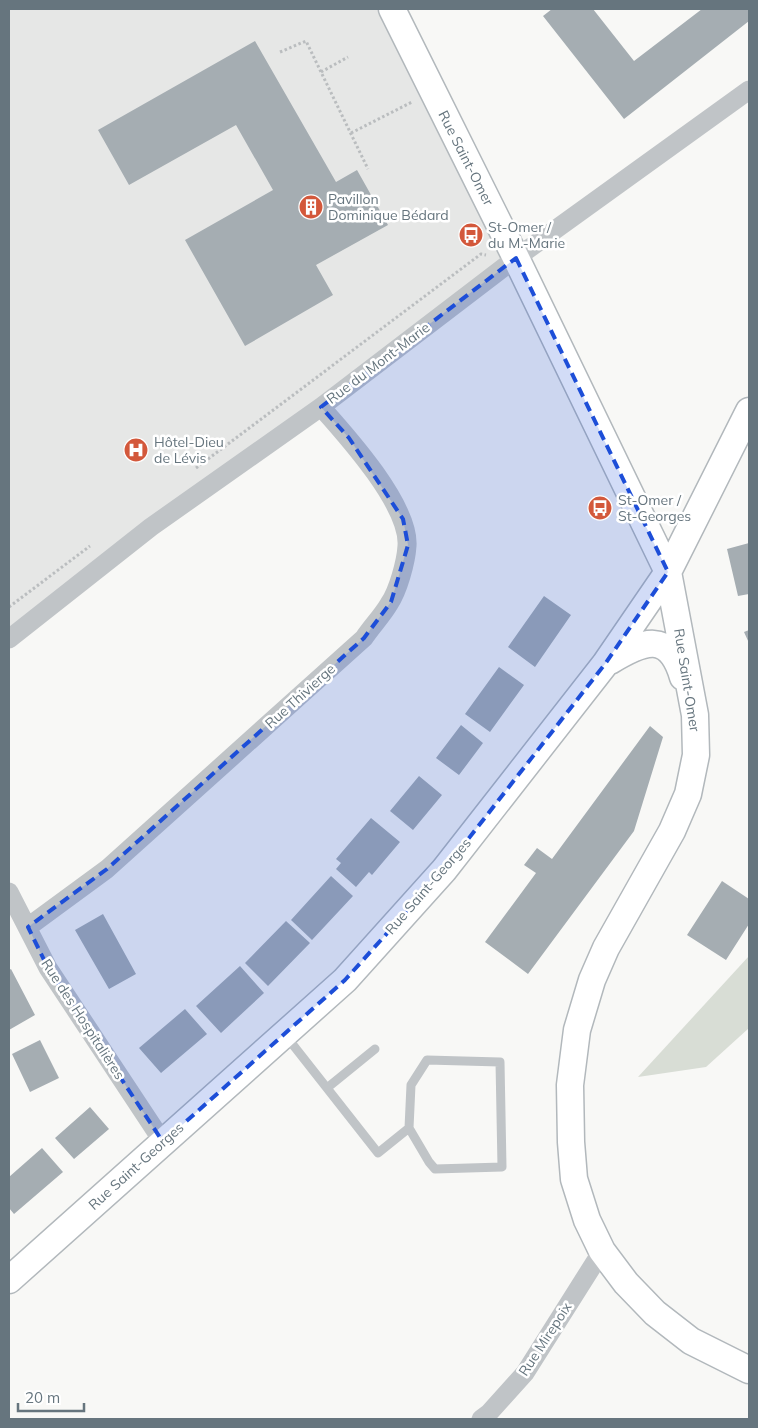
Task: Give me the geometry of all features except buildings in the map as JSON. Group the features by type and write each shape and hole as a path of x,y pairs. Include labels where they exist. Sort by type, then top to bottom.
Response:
{"street":[{"name":"Rue Saint-Omer","path":"392,9 516,258 668,572 695,715 696,755 688,794 672,832 606,948 592,980 577,1030 570,1085 574,1179 587,1220 602,1251 626,1283 655,1314 692,1341 749,1370"},
{"name":"Rue du Mont-Marie","path":"9,638 151,527 321,407 516,258 749,90"},
{"name":"Rue Thivierge","path":"28,927 107,869 364,638 391,602 401,576 408,546 403,519 388,492 349,438 321,407"},
{"name":"Rue Saint-Georges","path":"9,1280 345,980 444,870 605,664 668,572 749,411"},
{"path":"605,664 641,645 658,644 673,654 679,663 695,715"},
{"name":"Rue des Hospitalières","path":"9,892 48,968 163,1142"},
{"name":"Rue Mirepoix","path":"487,1417 525,1373 602,1251"}],"lane":[{"path":"285,1034 378,1153 409,1128 411,1086 427,1060 500,1062 502,1167 435,1169 428,1162 409,1128"},
{"path":"327,1088 375,1049"}],"path":[{"path":"280,52 306,41 368,169"},
{"path":"321,72 348,58"},
{"path":"351,133 433,91"},
{"path":"193,470 481,254 516,258"},
{"path":"9,607 93,544"}],"highlighted area":[{"path":"516,258 668,572 605,664 444,870 345,980 163,1142 48,968 28,927 107,869 364,638 391,602 408,545 403,519 349,438 321,407"}],"shaded area":[{"name":"Hôtel-Dieu de Lévis","path":"9,9 396,9 516,258 9,641"},
{"path":"749,956 749,1028 706,1067 638,1077"}],"place":[{"name":"Pavillon Dominique Bédard","path":"311,207"},
{"name":"St-Omer / du M.-Marie","path":"471,235"},
{"name":"Hôtel-Dieu de Lévis","path":"136,450"},
{"name":"St-Omer / St-Georges","path":"600,508"}]}
